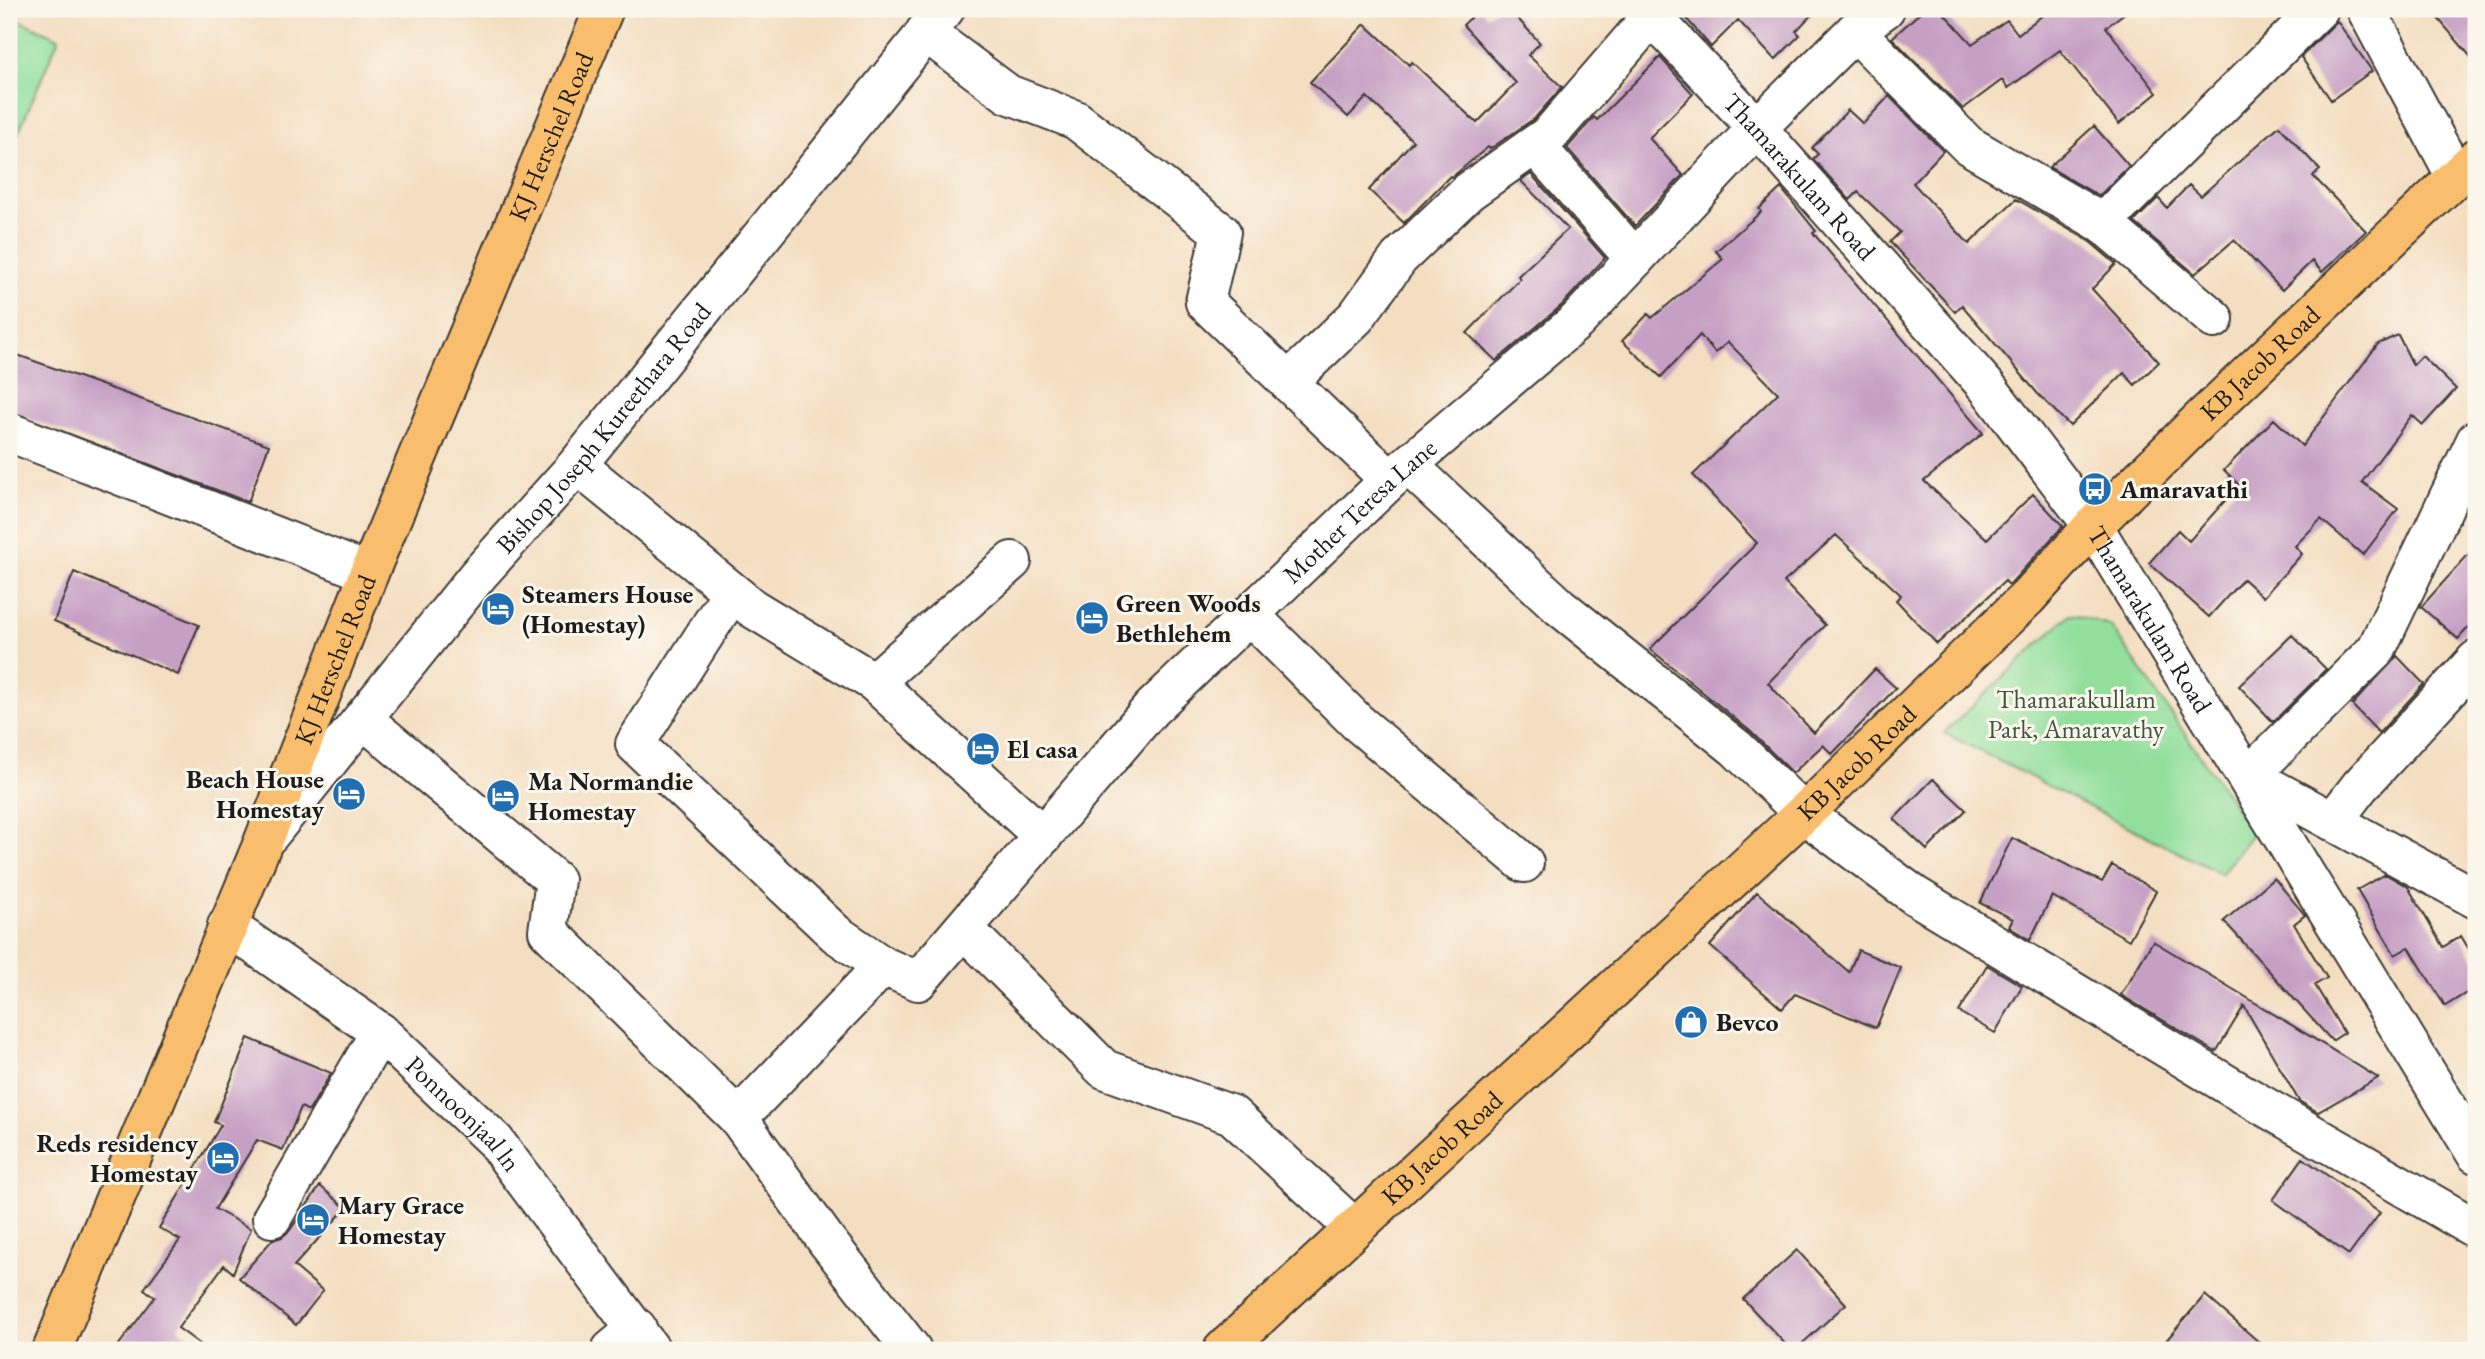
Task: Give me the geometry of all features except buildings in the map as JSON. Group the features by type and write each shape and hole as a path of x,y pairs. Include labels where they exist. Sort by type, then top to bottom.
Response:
{"main road":[{"name":"KJ Herschel Road","path":"52,1350 262,845 369,573 604,9"},
{"name":"KB Jacob Road","path":"1223,1350 1803,813 2027,598 2093,526 2466,168"}],"street":[{"name":"Mother Teresa Lane","path":"883,966 918,981 1151,709 1399,472 1577,321 1757,128 1855,31 1885,9"},
{"path":"2102,223 2319,9"},
{"path":"2366,9 2466,168"},
{"path":"1288,382 1356,317 1399,258 1468,192 1550,134 1648,12"},
{"name":"Thamarakulam Road","path":"1648,12 1757,128 1988,388 2093,526 2249,776 2476,1154"},
{"path":"935,20 1008,94 1076,120 1221,232 1205,302 1288,382 1560,607 1736,748 1803,813 1914,895 2231,1087 2476,1229"},
{"name":"Bishop Joseph Kureethara Road","path":"262,845 478,575 578,465 935,20"},
{"path":"1855,31 1968,145 2102,223 2214,319"},
{"path":"1535,145 1635,259"},
{"path":"9,432 369,573"},
{"path":"2476,440 2376,650 2249,776 2476,899"},
{"path":"578,465 752,608 874,682 1044,836"},
{"path":"874,682 1012,561"},
{"path":"732,592 635,744 836,934 883,966 738,1118"},
{"path":"1250,615 1357,722 1524,863"},
{"path":"2333,821 2360,786 2476,660"},
{"path":"363,719 555,880 548,931 738,1118 826,1240 912,1350"},
{"name":"Ponnoonjaal ln","path":"227,926 380,1032 495,1141 633,1343"},
{"path":"964,929 1104,1069 1233,1115 1354,1228"},
{"path":"272,1218 380,1032"}],"green space":[{"path":"9,16 59,38 9,154"},
{"name":"Thamarakullam Park, Amaravathy","path":"2070,614 2110,625 2253,833 2221,874 1944,733"}],"place":[{"name":"Amaravathi","path":"2095,489"},
{"name":"Steamers House (Homestay)","path":"498,609"},
{"name":"Green Woods Bethlehem","path":"1092,618"},
{"name":"El casa","path":"983,749"},
{"name":"Beach House Homestay","path":"349,794"},
{"name":"Ma Normandie Homestay","path":"503,796"},
{"name":"Bevco","path":"1691,1022"},
{"name":"Reds residency Homestay","path":"223,1158"},
{"name":"Mary Grace Homestay","path":"313,1220"}]}
